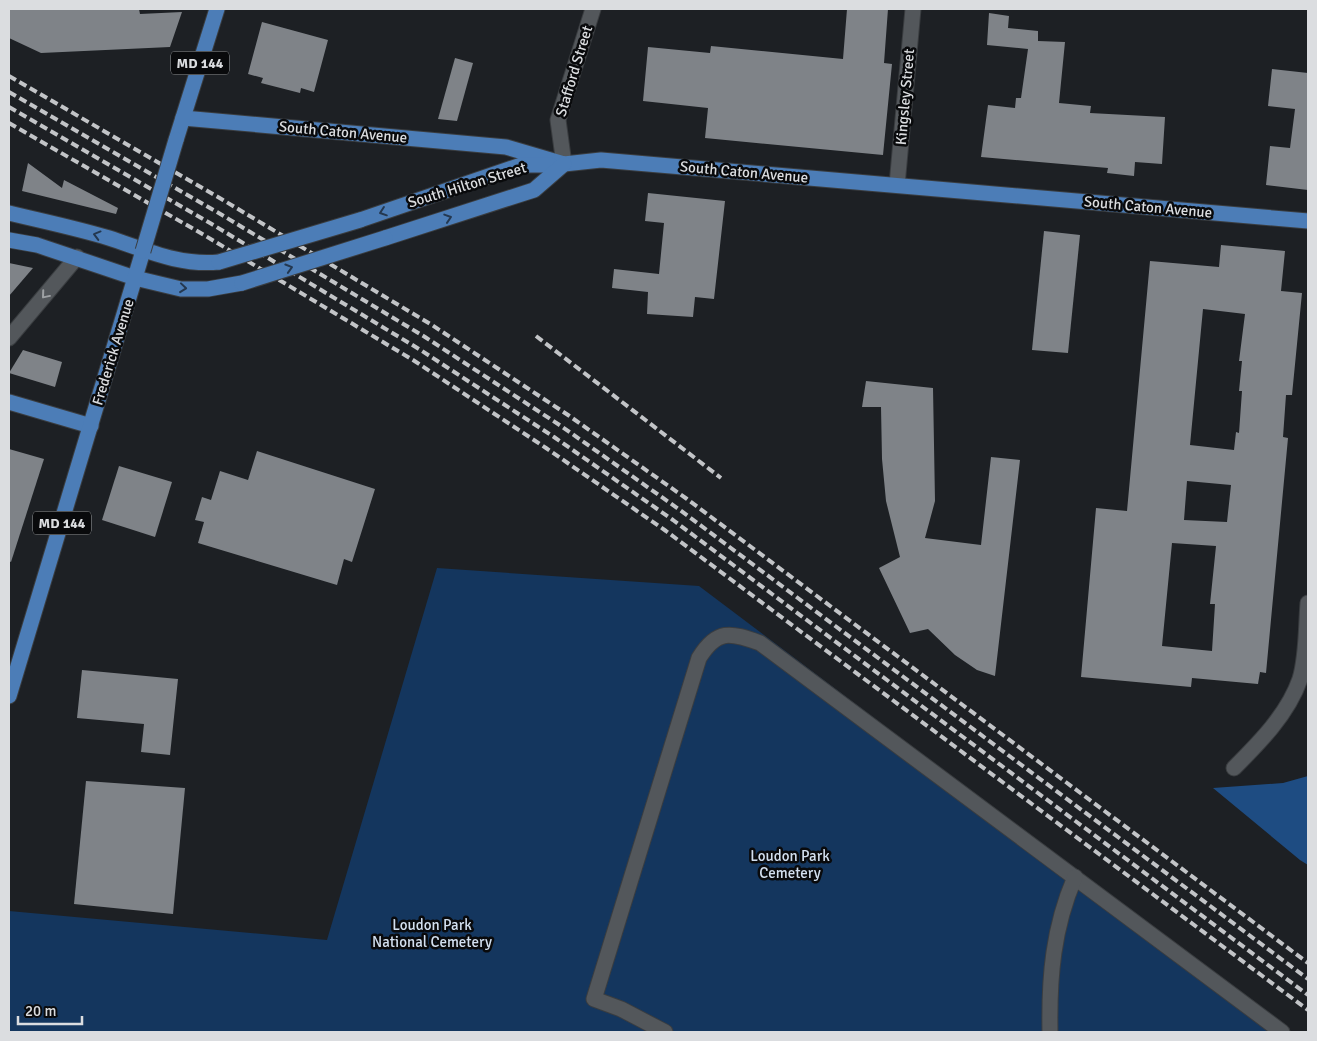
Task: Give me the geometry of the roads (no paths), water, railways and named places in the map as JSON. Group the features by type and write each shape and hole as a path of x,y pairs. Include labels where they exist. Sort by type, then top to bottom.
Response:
{"main road":[{"name":"Frederick Avenue","path":"9,696 217,9"},
{"name":"South Caton Avenue","path":"183,118 506,147 564,164 602,160 1308,221"},
{"name":"South Hilton Street","path":"9,213 110,238 143,251 192,264 219,262 360,220 521,165 564,164"},
{"name":"South Hilton Street","path":"9,240 36,245 76,257 135,278 181,289 208,289 242,283 534,190 564,164"},
{"path":"9,402 91,426"}],"street":[{"name":"Stafford Street","path":"564,164 558,120 593,9"},
{"name":"Kingsley Street","path":"897,185 913,9"},
{"path":"9,338 76,257"},
{"path":"1234,768 1256,746 1291,701 1300,678 1308,603"},
{"path":"665,1032 621,1008 594,998 698,658 707,644 719,636 737,636 760,643 1282,1032"},
{"path":"1050,1032 1056,937 1062,908 1075,878"}],"railway":[{"path":"9,76 223,200 432,325 568,415 687,499 1308,963"},
{"path":"9,92 217,212 425,337 561,426 680,510 1308,979"},
{"path":"9,107 210,223 419,349 554,437 673,520 1308,995"},
{"path":"9,123 204,235 413,360 546,448 666,531 1308,1010"},
{"path":"536,336 721,478"}],"park label":[{"name":"Loudon Park Cemetery","path":"790,864"},
{"name":"Loudon Park National Cemetery","path":"432,934"}]}
